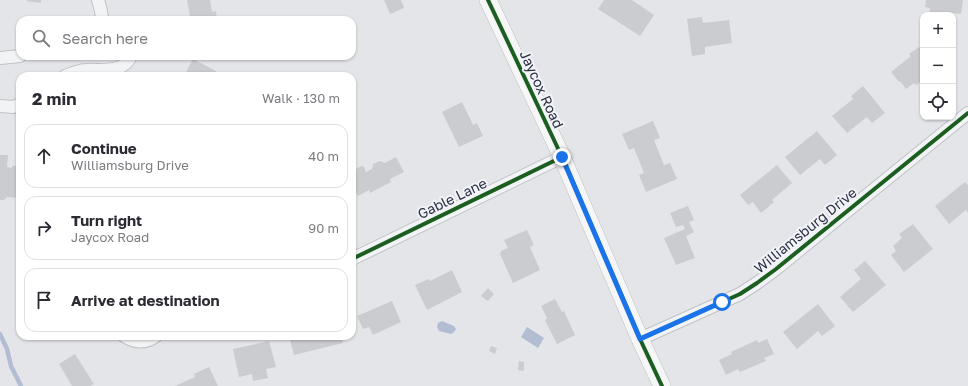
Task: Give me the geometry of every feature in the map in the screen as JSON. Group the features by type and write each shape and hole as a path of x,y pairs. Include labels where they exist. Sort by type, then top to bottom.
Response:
{"street":[{"path":"98,0 104,16"},
{"name":"Jaycox Road","path":"488,0 562,157 640,339 662,386"},
{"path":"0,58 16,56"},
{"path":"78,72 84,70 100,71 117,69 129,60"},
{"path":"0,106 13,107 16,106"},
{"name":"Williamsburg Drive","path":"640,339 740,294 757,283 968,113"},
{"name":"Gable Lane","path":"356,257 562,157"},
{"path":"130,340 136,342 149,340"}],"water":[{"path":"442,321 454,326 456,329 454,332 451,334 439,331 437,327 438,323"},
{"path":"527,327 544,338 538,348 521,337"}],"building":[{"path":"41,0 41,3 27,1"},
{"path":"187,0 210,0 212,12 216,11 217,16 190,16"},
{"path":"384,0 401,0 404,8 390,14"},
{"path":"604,0 632,0 654,15 640,36 598,9"},
{"path":"926,0 963,0 961,14 956,13 956,12 929,12 930,8 925,7"},
{"path":"702,17 703,23 729,20 732,43 705,47 705,54 692,56 687,19"},
{"path":"919,47 920,48 920,82 916,85 914,83 906,89 891,72 911,56 909,54"},
{"path":"192,60 216,71 215,72 186,72"},
{"path":"863,86 885,113 872,123 867,117 847,133 832,116 853,99 851,96"},
{"path":"462,102 473,125 477,123 483,136 459,147 442,112"},
{"path":"653,121 660,138 654,140 664,165 670,163 677,179 646,192 639,175 644,173 634,148 629,150 622,134"},
{"path":"817,131 837,155 825,165 820,159 800,175 785,157"},
{"path":"0,155 8,155 7,167 12,168 12,166 16,166 16,198 7,197 4,200 0,200"},
{"path":"396,157 404,172 390,179 391,182 370,193 369,190 358,196 356,193 356,169 361,166 364,167 366,172 372,169 373,164 380,161 385,163"},
{"path":"777,165 792,183 772,200 774,202 761,213 753,202 748,205 740,195"},
{"path":"965,182 968,185 968,213 966,210 949,224 935,206"},
{"path":"688,206 694,220 689,222 694,232 686,236 695,258 676,265 664,238 685,229 683,225 676,227 670,213"},
{"path":"913,224 933,249 904,272 891,255 896,251 893,246 902,238 899,234"},
{"path":"527,230 534,245 530,247 540,270 513,283 500,254 501,251 508,248 504,240"},
{"path":"865,261 886,285 853,312 840,297 861,279 854,270"},
{"path":"452,270 462,292 427,310 415,285 429,279 430,281"},
{"path":"488,288 494,294 488,301 481,296"},
{"path":"555,299 562,312 564,311 575,335 557,344 545,320 547,318 541,306"},
{"path":"392,301 401,322 373,335 369,327 363,329 357,316"},
{"path":"818,304 835,326 822,336 818,331 797,349 783,332"},
{"path":"767,339 774,354 764,358 766,361 740,372 738,369 726,375 719,360 732,354 731,352 757,340 758,343"},
{"path":"290,340 342,340 343,343 294,355"},
{"path":"269,341 276,367 266,369 268,378 253,381 252,374 239,377 233,349"},
{"path":"491,346 497,348 495,354 489,351"},
{"path":"75,354 94,384 90,386 72,386 59,364"},
{"path":"519,361 524,362 524,371 518,370"},
{"path":"209,367 218,386 175,386 195,377 194,374"}],"waterway":[{"path":"0,334 7,349 11,366 21,386"}],"cycle path":[{"path":"488,0 562,157 640,339 662,386"},
{"path":"640,339 740,294 757,283 968,113"},
{"path":"356,257 562,157"}],"route":[{"path":"562,157 640,339 722,302"}]}
